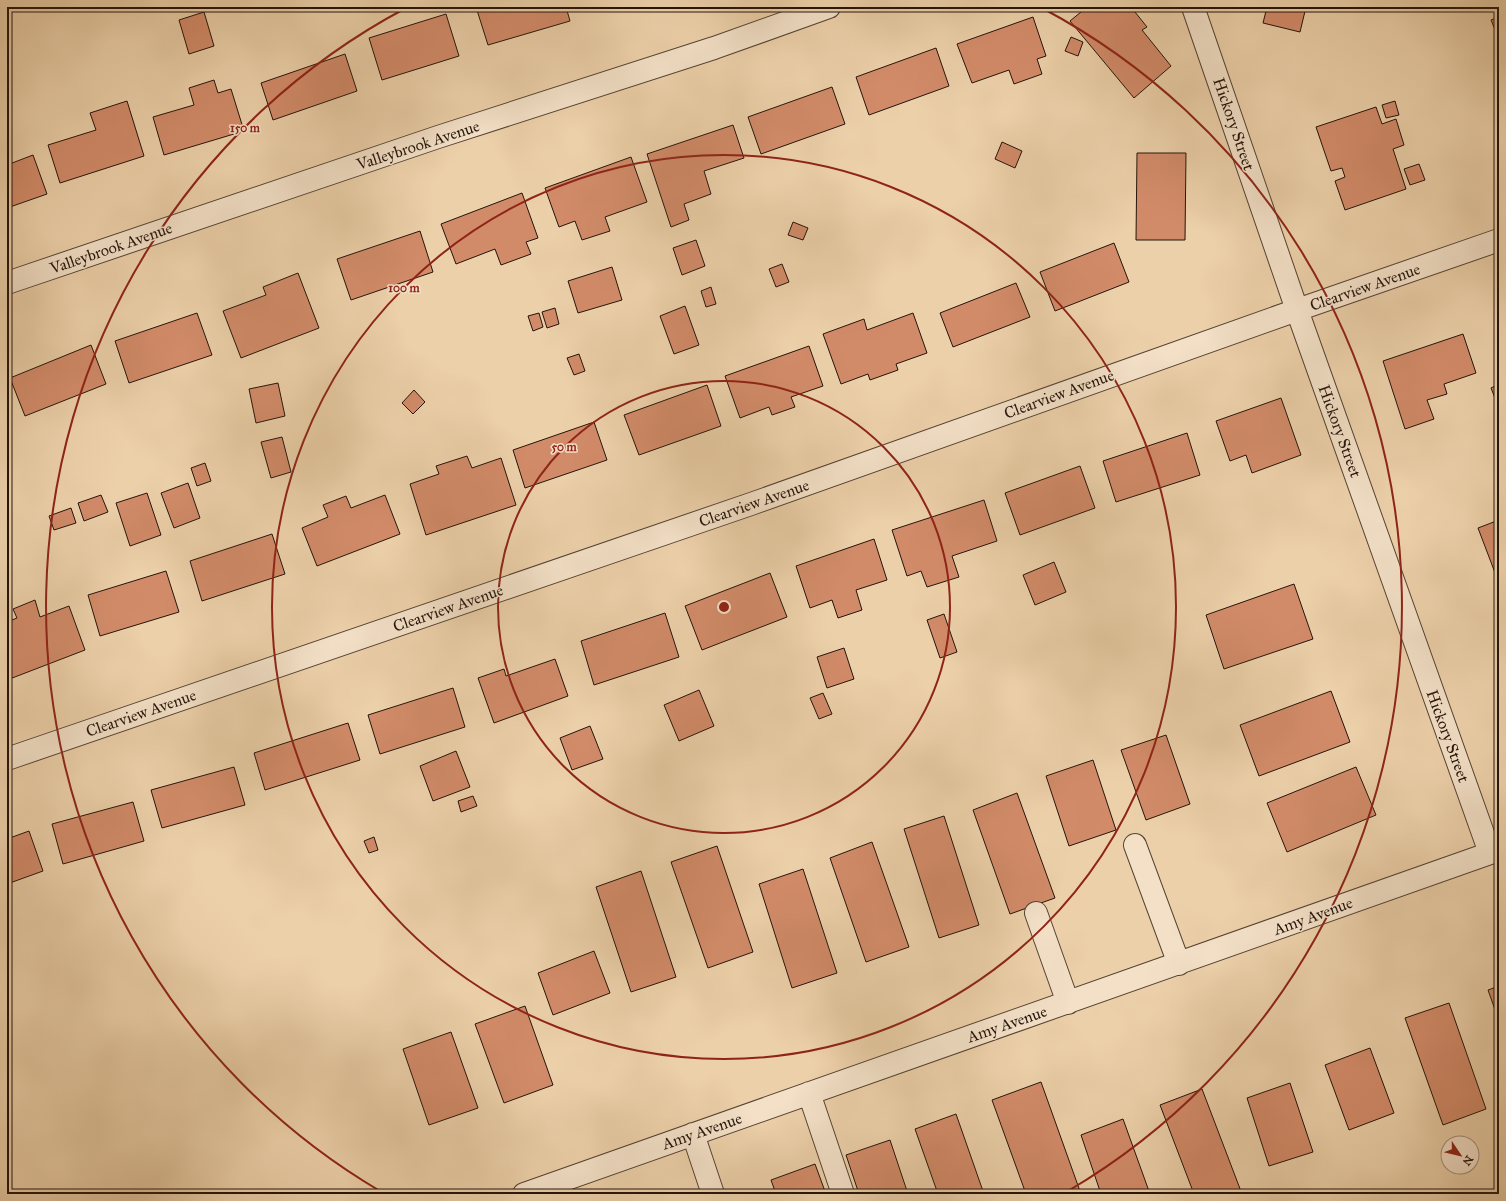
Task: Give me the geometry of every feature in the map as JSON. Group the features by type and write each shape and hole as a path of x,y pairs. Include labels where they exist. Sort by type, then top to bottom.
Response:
{"street":[{"name":"Valleybrook Avenue","path":"7,283 431,140 714,48 829,7"},
{"name":"Hickory Street","path":"1193,7 1297,310 1494,852"},
{"name":"Clearview Avenue","path":"7,759 751,504 1297,310 1499,240"},
{"path":"1135,845 1179,964"},
{"name":"Amy Avenue","path":"524,1194 1494,852"},
{"path":"1036,913 1068,1003"},
{"path":"809,1093 843,1194"},
{"path":"693,1134 713,1194"}],"building":[{"path":"476,7 566,7 570,21 488,45"},
{"path":"1087,7 1123,7 1125,10 1131,7 1147,27 1142,30 1171,66 1134,98 1070,21"},
{"path":"1267,7 1306,7 1300,32 1263,23"},
{"path":"204,12 214,46 189,54 179,20"},
{"path":"446,14 459,56 382,80 369,38"},
{"path":"1033,17 1046,56 1037,59 1042,74 1014,84 1009,70 972,83 957,44"},
{"path":"1499,17 1499,31 1496,32 1491,20"},
{"path":"1071,37 1083,42 1078,56 1065,51"},
{"path":"936,48 949,86 869,115 856,77"},
{"path":"345,54 357,91 273,120 261,83"},
{"path":"214,80 218,93 231,89 244,131 164,155 153,117 194,105 189,88"},
{"path":"832,87 845,124 761,154 748,117"},
{"path":"127,101 144,156 60,183 48,145 96,130 90,113"},
{"path":"1395,101 1399,115 1386,118 1382,105"},
{"path":"1376,107 1382,124 1396,119 1404,145 1393,149 1406,189 1345,210 1335,181 1345,177 1342,168 1331,171 1316,127"},
{"path":"733,125 744,158 704,171 711,194 684,204 689,220 671,227 647,154"},
{"path":"1002,142 1022,151 1015,168 995,159"},
{"path":"1137,153 1186,153 1185,240 1136,240"},
{"path":"33,155 47,194 7,208 7,165"},
{"path":"631,157 647,202 605,217 610,231 582,240 575,221 559,227 545,188"},
{"path":"1419,164 1425,180 1410,185 1404,169"},
{"path":"522,193 538,238 526,242 531,254 501,265 495,249 456,264 441,224"},
{"path":"793,222 808,228 803,240 788,235"},
{"path":"420,231 433,272 351,300 337,259"},
{"path":"696,240 705,266 682,275 673,248"},
{"path":"1114,243 1129,282 1055,311 1040,272"},
{"path":"782,264 789,282 776,287 769,269"},
{"path":"612,267 622,300 578,313 568,281"},
{"path":"298,273 319,328 241,358 223,311 266,295 263,287"},
{"path":"1016,283 1030,317 953,347 940,313"},
{"path":"711,287 716,304 706,307 701,291"},
{"path":"685,306 699,345 674,354 660,316"},
{"path":"555,308 559,324 547,328 542,312"},
{"path":"197,313 212,355 129,383 115,341"},
{"path":"539,313 543,327 533,331 528,316"},
{"path":"913,313 927,353 896,364 898,370 870,380 868,374 841,384 823,334 864,319 867,330"},
{"path":"1463,334 1476,373 1444,384 1447,394 1427,400 1434,419 1405,429 1383,361"},
{"path":"91,345 106,384 25,416 10,378"},
{"path":"809,346 823,386 791,397 795,407 772,415 769,407 740,418 725,376"},
{"path":"579,354 585,371 574,375 567,358"},
{"path":"278,383 285,416 256,423 249,389"},
{"path":"1499,384 1499,408 1491,388"},
{"path":"707,385 721,426 639,455 624,415"},
{"path":"414,390 425,402 413,414 402,403"},
{"path":"1281,398 1301,455 1252,473 1246,455 1230,461 1216,421"},
{"path":"594,422 607,460 525,488 513,450"},
{"path":"1187,433 1200,475 1116,502 1103,461"},
{"path":"282,437 291,472 271,478 261,442"},
{"path":"467,456 472,468 501,458 516,505 426,535 410,484 439,474 436,466"},
{"path":"205,463 211,481 197,486 191,468"},
{"path":"1080,466 1095,508 1020,535 1005,493"},
{"path":"188,483 200,518 174,528 161,493"},
{"path":"147,493 161,535 130,546 116,503"},
{"path":"101,495 108,512 84,521 78,503"},
{"path":"385,495 400,534 317,566 302,528 328,517 323,505 346,496 351,508"},
{"path":"984,500 997,541 952,556 959,577 927,587 921,571 907,576 892,530"},
{"path":"71,508 76,523 54,530 49,516"},
{"path":"1499,520 1499,578 1497,578 1478,528"},
{"path":"272,534 285,574 202,601 190,561"},
{"path":"874,539 887,580 856,590 862,610 838,618 832,600 810,608 796,566"},
{"path":"1054,562 1066,592 1035,605 1023,575"},
{"path":"166,571 179,612 100,636 88,595"},
{"path":"770,573 787,617 702,650 685,606"},
{"path":"1294,584 1313,639 1224,669 1206,615"},
{"path":"35,600 40,617 69,606 85,650 7,680 7,622 17,618 13,609"},
{"path":"665,613 679,657 594,685 581,641"},
{"path":"944,614 957,652 940,658 927,620"},
{"path":"844,648 854,679 827,688 817,657"},
{"path":"555,659 568,696 494,723 478,678 504,669 506,676"},
{"path":"453,688 465,727 380,754 368,715"},
{"path":"699,690 714,726 679,741 664,705"},
{"path":"1331,691 1350,742 1259,776 1240,725"},
{"path":"823,693 832,714 819,719 810,698"},
{"path":"348,723 360,760 265,790 254,753"},
{"path":"590,726 603,759 572,770 560,738"},
{"path":"1166,735 1190,804 1146,820 1121,750"},
{"path":"456,751 470,787 433,801 420,766"},
{"path":"1093,760 1116,830 1069,846 1046,776"},
{"path":"234,767 245,805 162,828 151,790"},
{"path":"1356,767 1376,815 1287,852 1267,803"},
{"path":"1017,793 1055,898 1010,914 973,810"},
{"path":"473,796 477,806 461,812 458,801"},
{"path":"133,802 144,841 63,864 52,824"},
{"path":"944,816 979,925 939,938 904,829"},
{"path":"29,831 43,871 7,884 7,839"},
{"path":"374,837 378,850 369,853 364,841"},
{"path":"872,842 909,947 866,962 830,858"},
{"path":"717,846 753,952 708,968 671,862"},
{"path":"803,869 837,973 792,988 759,884"},
{"path":"641,871 676,977 631,992 596,887"},
{"path":"594,951 610,993 553,1015 538,973"},
{"path":"1499,986 1499,1021 1488,990"},
{"path":"1449,1003 1486,1109 1443,1125 1405,1018"},
{"path":"525,1006 553,1085 504,1103 475,1024"},
{"path":"451,1032 478,1108 429,1125 403,1049"},
{"path":"1370,1048 1394,1113 1349,1130 1325,1065"},
{"path":"1041,1082 1081,1194 1026,1194 992,1100"},
{"path":"1290,1083 1313,1152 1269,1166 1247,1098"},
{"path":"1202,1089 1242,1194 1194,1194 1160,1105"},
{"path":"956,1114 984,1194 938,1194 915,1129"},
{"path":"1123,1119 1150,1194 1101,1194 1081,1135"},
{"path":"890,1140 908,1194 859,1194 846,1155"},
{"path":"815,1164 826,1194 776,1194 771,1180"}]}
